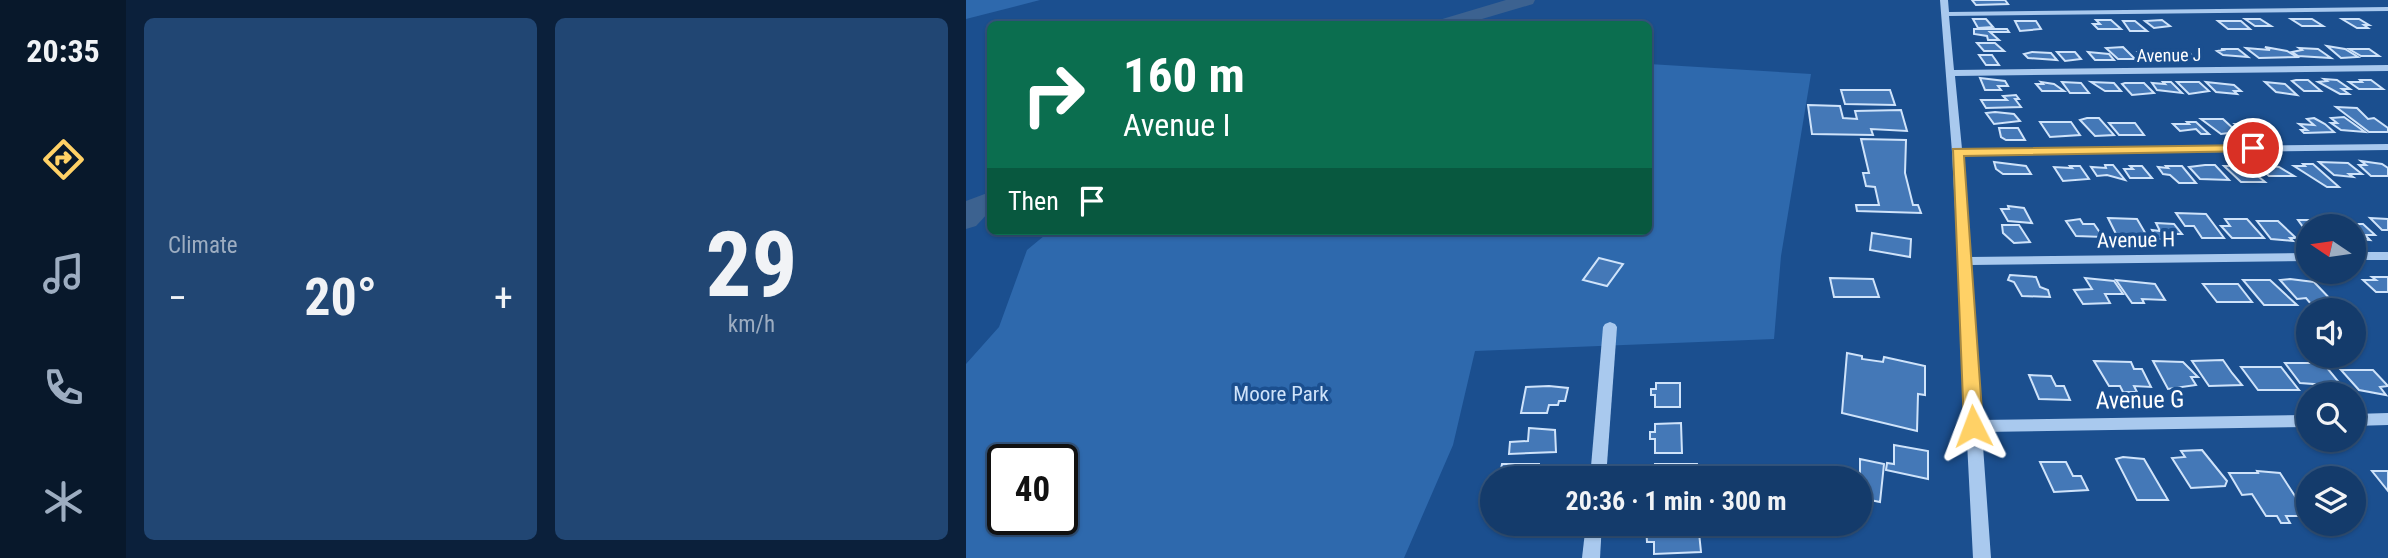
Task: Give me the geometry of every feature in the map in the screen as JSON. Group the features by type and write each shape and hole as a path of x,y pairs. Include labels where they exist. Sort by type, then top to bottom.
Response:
{"street":[{"path":"1982,558 1957,152 1945,7 2388,9"},
{"name":"Avenue J","path":"1950,73 2388,68"},
{"path":"1957,152 2388,147"},
{"path":"2366,256 2388,256"},
{"name":"Avenue H","path":"1964,261 2296,257"},
{"path":"1599,466 1610,327"},
{"path":"2366,420 2388,419"},
{"name":"Avenue G","path":"1973,426 2296,421"},
{"path":"1591,558 1593,536"}],"green space":[{"path":"966,0 1040,0 966,19"},
{"name":"Moore Park","path":"1652,64 1811,74 1781,256 1774,339 1475,351 1453,445 1404,558 966,558 966,364 999,327 1027,250 1045,235 1652,235"}],"building":[{"path":"1972,0 2005,0 2008,4 1976,5"},
{"path":"1973,19 1986,19 1993,27 1978,28"},
{"path":"2245,19 2260,19 2271,26 2255,26"},
{"path":"2291,19 2312,19 2323,26 2302,26"},
{"path":"2342,19 2359,19 2369,25 2364,25 2368,28 2357,28"},
{"path":"2096,20 2111,20 2121,29 2098,29 2093,24 2100,24"},
{"path":"2162,20 2170,26 2154,28 2145,21"},
{"path":"2015,21 2036,21 2041,29 2020,31"},
{"path":"2123,21 2135,21 2147,31 2130,31"},
{"path":"2218,21 2241,21 2250,29 2228,29"},
{"path":"1974,29 2007,29 2009,32 1990,32 1999,40 1988,40 1987,36 1974,34"},
{"path":"1977,43 1995,43 2004,51 1984,51"},
{"path":"2327,46 2345,49 2358,57 2341,58"},
{"path":"2123,47 2135,59 2118,59 2106,48"},
{"path":"2265,47 2287,51 2297,57 2259,58 2246,48 2270,50"},
{"path":"2299,48 2318,49 2331,58 2298,56 2292,52 2302,50"},
{"path":"2221,49 2238,49 2248,57 2223,55 2217,51 2223,50"},
{"path":"2349,49 2369,49 2379,56 2361,56"},
{"path":"2168,50 2186,50 2197,60 2179,60"},
{"path":"2057,52 2075,52 2081,59 2065,61"},
{"path":"2088,52 2109,54 2114,60 2095,60"},
{"path":"2138,52 2157,52 2164,58 2145,59"},
{"path":"2051,53 2057,60 2028,58 2024,54"},
{"path":"1979,55 1992,55 1999,65 1986,65"},
{"path":"1980,78 2005,81 2008,86 1998,86 2001,90 1985,90"},
{"path":"2324,79 2337,80 2350,89 2342,89 2349,94 2340,94 2318,82 2327,81"},
{"path":"2308,80 2321,91 2304,91 2292,81"},
{"path":"2360,80 2371,80 2383,89 2359,89 2349,82 2362,82"},
{"path":"2041,82 2054,84 2064,91 2042,91 2036,84 2043,84"},
{"path":"2062,82 2081,83 2089,93 2070,93"},
{"path":"2091,82 2114,83 2121,91 2105,91"},
{"path":"2163,82 2171,82 2182,93 2157,90 2152,83 2165,84"},
{"path":"2177,82 2199,82 2209,91 2189,94"},
{"path":"2206,82 2234,85 2241,91 2234,91 2237,94 2216,92"},
{"path":"2265,82 2285,84 2297,95 2276,92"},
{"path":"2144,83 2154,93 2132,95 2122,84"},
{"path":"1841,90 1890,90 1895,105 1845,104"},
{"path":"2016,95 2019,99 2015,99 2021,107 1986,108 1981,100 2007,100 2003,96"},
{"path":"1808,105 1840,106 1843,118 1857,119 1855,111 1901,110 1907,131 1871,129 1873,135 1812,134"},
{"path":"2336,107 2357,108 2368,119 2374,118 2388,128 2388,132 2369,132"},
{"path":"1986,113 2014,114 2020,121 1994,124"},
{"path":"2344,117 2365,132 2341,130 2331,123 2337,123 2331,118"},
{"path":"2099,118 2114,135 2095,136 2080,120"},
{"path":"2314,118 2334,132 2304,133 2301,130 2307,130 2299,124 2314,125 2307,119"},
{"path":"2201,119 2223,119 2237,132 2221,134"},
{"path":"2040,122 2071,122 2080,135 2050,137"},
{"path":"2187,122 2196,122 2209,134 2201,134 2196,129 2180,131 2173,124 2189,124"},
{"path":"2109,123 2135,123 2144,135 2119,135"},
{"path":"2235,124 2259,124 2266,132 2245,132"},
{"path":"1999,128 2018,128 2025,140 2006,140 2001,137"},
{"path":"1861,139 1906,140 1905,173 1913,205 1918,205 1921,213 1857,211 1856,205 1879,205 1875,187 1866,186 1863,173 1869,173"},
{"path":"2361,161 2382,164 2388,168 2388,176 2371,176 2359,165 2366,165"},
{"path":"1994,162 2026,166 2031,174 2003,174 1996,169"},
{"path":"2319,162 2348,163 2362,174 2349,174 2353,177 2334,175"},
{"path":"2303,164 2313,164 2339,187 2327,187 2294,166 2305,166"},
{"path":"2105,165 2113,165 2125,180 2107,175 2097,176 2091,167 2106,168"},
{"path":"2215,165 2229,180 2200,179 2189,167"},
{"path":"2264,165 2279,167 2294,176 2269,176 2259,167 2266,167"},
{"path":"2070,166 2080,166 2089,179 2063,181 2054,167 2072,168"},
{"path":"2130,166 2142,166 2152,178 2130,178 2124,169 2133,169"},
{"path":"2166,166 2182,166 2196,183 2179,183 2170,175 2163,174 2158,167 2168,168"},
{"path":"2224,166 2246,166 2265,182 2241,182"},
{"path":"2008,206 2024,208 2032,223 2008,221 2001,209 2009,209"},
{"path":"2176,213 2206,214 2224,238 2202,238 2194,226 2185,226"},
{"path":"2108,218 2137,219 2147,236 2137,235 2139,239 2117,236"},
{"path":"2370,218 2388,219 2388,230 2382,230"},
{"path":"2080,219 2083,224 2094,224 2103,237 2076,236 2066,221"},
{"path":"2225,219 2247,219 2264,238 2232,238 2221,226 2230,226"},
{"path":"2257,221 2278,221 2296,238 2290,238 2293,241 2271,239"},
{"path":"2156,223 2174,224 2182,234 2167,234 2170,239 2157,239 2152,230 2160,231"},
{"path":"2002,225 2019,225 2030,242 2014,243 2003,233"},
{"path":"2366,227 2375,235 2366,235"},
{"path":"1872,233 1911,239 1910,257 1870,250"},
{"path":"1599,258 1623,264 1607,286 1583,280"},
{"path":"2010,275 2036,277 2040,287 2048,290 2050,297 2022,296 2014,282 2008,280"},
{"path":"2372,277 2388,277 2388,292 2376,292 2366,283 2366,280 2376,280"},
{"path":"1830,278 1873,279 1879,297 1834,297"},
{"path":"2085,278 2114,281 2123,294 2105,294 2110,303 2083,304 2074,290 2092,289"},
{"path":"2116,280 2155,284 2165,300 2142,299 2144,303 2132,303"},
{"path":"2243,280 2270,280 2296,304 2264,305"},
{"path":"2280,280 2296,280 2296,284 2316,284 2329,298 2296,298"},
{"path":"2203,284 2238,284 2252,302 2217,302"},
{"path":"1847,353 1862,356 1862,359 1883,362 1884,357 1925,366 1925,395 1918,394 1917,431 1842,413"},
{"path":"2223,360 2242,385 2209,386 2192,361"},
{"path":"2094,361 2131,362 2134,369 2142,369 2151,387 2134,386 2137,392 2123,392 2120,386 2109,386"},
{"path":"2153,361 2183,362 2198,377 2191,377 2196,385 2168,389"},
{"path":"2285,363 2296,363 2296,368 2327,368 2339,382 2299,382"},
{"path":"2241,367 2281,367 2296,386 2296,390 2258,390"},
{"path":"2341,370 2373,370 2388,386 2380,387 2386,395 2366,391 2366,382 2352,382"},
{"path":"2029,375 2051,376 2056,386 2064,386 2070,400 2039,399"},
{"path":"1656,383 1680,383 1680,407 1655,407 1655,395 1651,395 1651,389 1656,389"},
{"path":"1526,387 1568,388 1565,401 1559,401 1558,405 1549,405 1547,413 1521,413"},
{"path":"1681,423 1682,453 1655,453 1655,439 1650,439 1650,432 1655,432 1655,424"},
{"path":"1529,428 1555,430 1556,452 1509,454 1510,442 1528,441"},
{"path":"1894,445 1928,451 1928,479 1886,470 1887,463 1894,464"},
{"path":"2202,450 2227,481 2225,486 2191,488 2172,458 2185,457 2181,451"},
{"path":"1860,459 1884,464 1880,502 1872,500 1872,466 1860,466"},
{"path":"2116,459 2144,459 2168,500 2137,500"},
{"path":"2040,462 2066,462 2073,476 2081,476 2088,490 2054,492"},
{"path":"1502,464 1539,464 1539,466"},
{"path":"1697,464 1697,466 1655,466"},
{"path":"2257,471 2280,473 2296,498 2296,516 2286,516 2290,523 2281,523 2277,516 2266,516 2252,494 2242,495 2229,473 2258,473"},
{"path":"2372,471 2388,471 2388,491"},
{"path":"1647,536 1699,536 1701,552 1654,554 1654,542 1647,542"}],"waterway":[{"path":"1456,21 1526,0"},
{"path":"966,220 973,209 987,202"}],"route":[{"path":"1973,426 1957,152 2253,148"}]}
